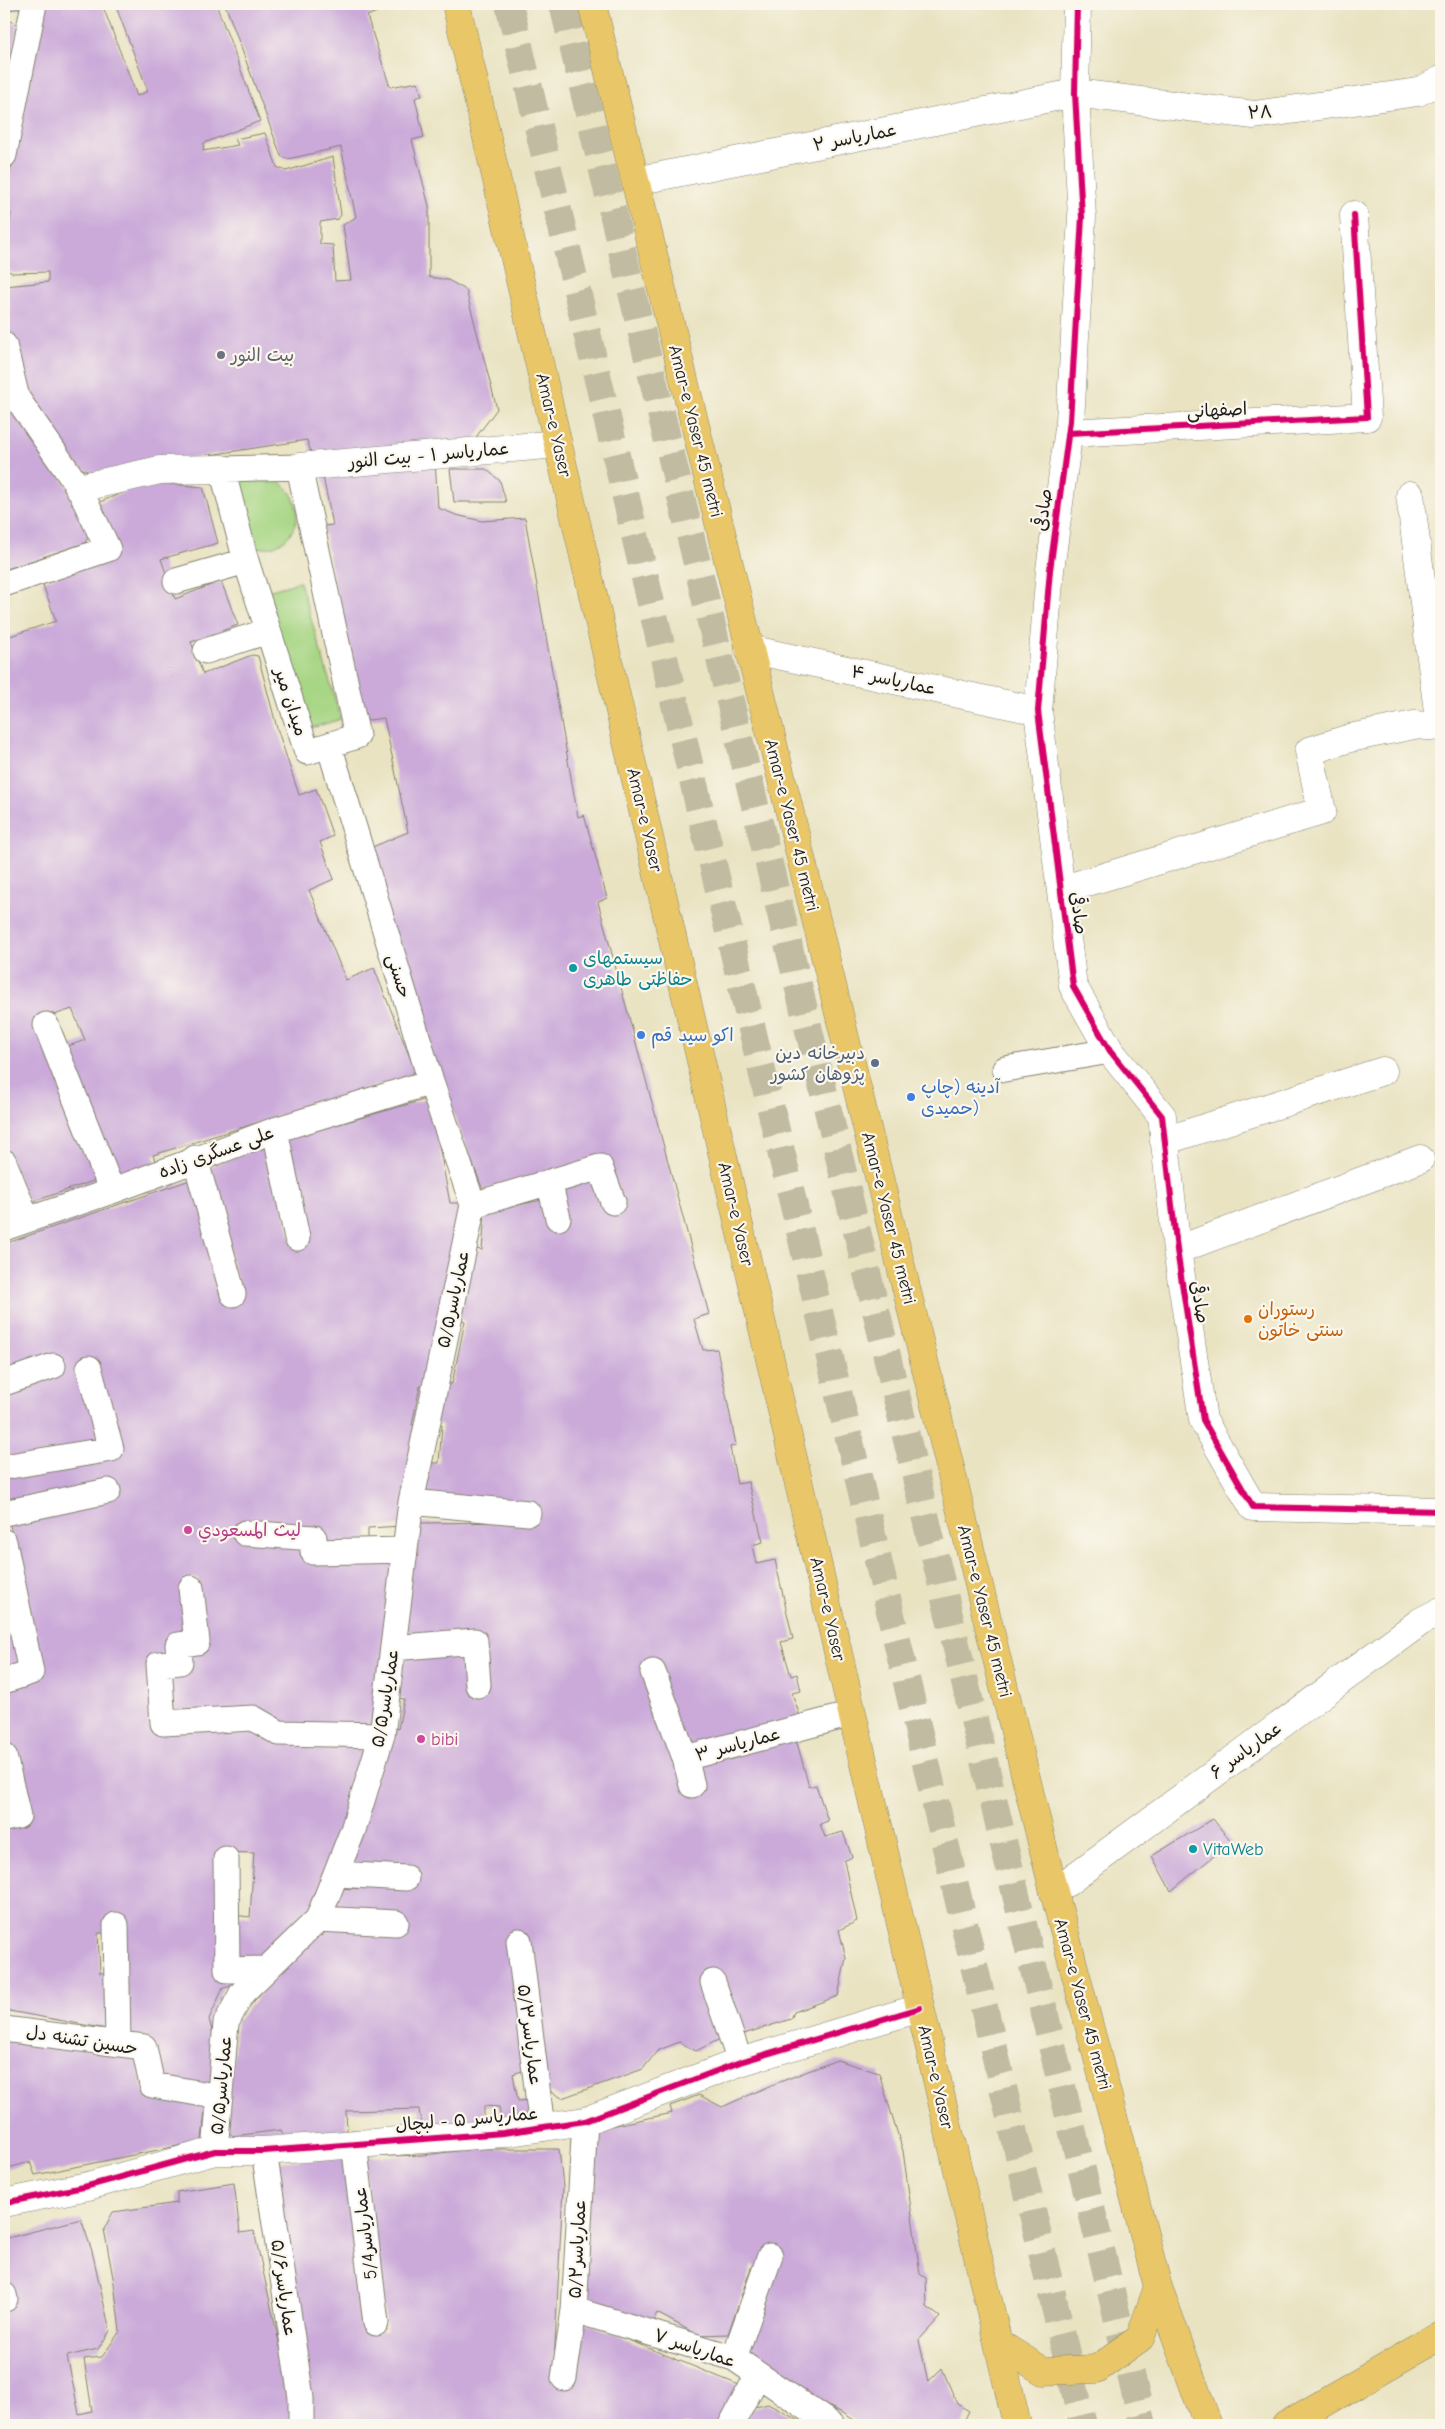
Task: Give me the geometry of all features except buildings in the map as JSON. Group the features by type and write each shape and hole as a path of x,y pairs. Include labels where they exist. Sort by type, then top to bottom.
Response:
{"main road":[{"name":"Amar-e Yaser","path":"456,4 1017,2425"},
{"name":"Amar-e Yaser 45 metri","path":"592,4 1054,1892 1158,2287 1208,2425"},
{"path":"998,2343 1043,2371 1097,2369 1140,2338 1158,2287"},
{"path":"1286,2425 1441,2335"}],"street":[{"name":"صادقی","path":"1077,4 1075,93 1082,217 1069,433 1050,570 1038,711 1072,986 1110,1051 1162,1116 1177,1250 1203,1420 1253,1507 1441,1511"},
{"name":"۲۸","path":"1075,93 1254,115 1418,92 1441,80"},
{"name":"عماریاسر ۲","path":"636,181 1075,93"},
{"name":"اصفهانی","path":"1069,433 1367,417 1354,215"},
{"name":"عماریاسر ۱ - بیت النور","path":"300,466 558,444"},
{"path":"79,488 160,470 222,469"},
{"path":"1061,890 1322,811 1309,751 1350,738 1414,725 1441,727 1410,495"},
{"name":"عماریاسر ۴","path":"749,649 1038,711"},
{"path":"1164,1141 1383,1071"},
{"path":"1177,1250 1420,1159"},
{"name":"عماریاسر ۶","path":"1054,1892 1420,1622 1441,1611"},
{"name":"عماریاسر ۵ - لبچال","path":"4,2203 88,2186 215,2151 264,2150 542,2128 585,2121 740,2062 920,2008"}],"lane":[{"path":"4,155 34,4"},
{"path":"4,345 17,398 79,488 108,549 4,584"},
{"path":"222,469 300,466"},
{"name":"میدان میر","path":"222,469 246,561 307,752 357,736 300,466"},
{"path":"176,581 246,561"},
{"path":"206,652 268,631"},
{"name":"حسنی","path":"329,745 432,1082 473,1205"},
{"path":"46,1025 112,1191"},
{"path":"1005,1069 1110,1051"},
{"name":"علی عسگری زاده","path":"4,1228 112,1191 195,1158 275,1130 432,1082"},
{"path":"275,1130 298,1238"},
{"path":"195,1158 233,1294"},
{"path":"4,1162 27,1219"},
{"path":"473,1205 600,1167 613,1202"},
{"path":"549,1182 558,1218"},
{"name":"عماریاسر۵/۵","path":"215,2151 226,2023 242,1993 318,1919 354,1830 382,1735 411,1502 473,1205"},
{"path":"4,1383 53,1366"},
{"path":"4,1468 111,1449 89,1368"},
{"path":"4,1513 108,1491"},
{"path":"411,1502 528,1513"},
{"path":"245,1533 314,1538 313,1552 405,1550"},
{"path":"4,1542 31,1672 4,1681"},
{"path":"191,1588 197,1642 178,1645 180,1662 159,1664 163,1723 253,1718 279,1733 382,1735"},
{"path":"393,1648 475,1641 478,1685"},
{"name":"عماریاسر ۳","path":"653,1672 685,1758 852,1714"},
{"path":"4,1756 18,1816 4,1819"},
{"path":"685,1758 692,1785"},
{"path":"226,1859 227,1970 267,1969"},
{"path":"336,1874 406,1878"},
{"path":"318,1919 396,1922"},
{"path":"116,1926 118,2044"},
{"name":"عماریاسر۵/۳","path":"519,1941 542,2128"},
{"path":"714,1982 740,2062"},
{"name":"حسین تشنه دل","path":"4,2029 144,2047 152,2085 220,2097"},
{"name":"عماریاسر۵/۲","path":"564,2378 574,2310 585,2121"},
{"name":"عماریاسر5/4","path":"354,2143 376,2322"},
{"name":"عماریاسر۵/۶","path":"264,2150 301,2398 301,2425"},
{"path":"734,2358 770,2256"},
{"name":"عماریاسر ۷","path":"574,2310 734,2358 832,2425"},
{"path":"731,2425 758,2375"}],"green space":[{"path":"271,477 285,487 294,499 297,512 295,525 288,537 277,545 263,548 245,546 237,484 247,478"},
{"path":"300,582 341,719 308,729 267,591"}],"tunnel":[{"path":"509,4 1083,2425"},
{"path":"563,4 1143,2425"}],"cycle path":[{"path":"1077,4 1075,93 1082,217 1070,421 1050,570 1038,711 1073,986 1110,1051 1162,1116 1177,1250 1203,1420 1253,1507 1441,1511"},
{"path":"1069,433 1367,417 1354,215"},
{"path":"4,2203 88,2186 215,2151 264,2151 503,2133 585,2121 740,2062 920,2008"}],"place":[{"name":"بیت النور","path":"221,355"},
{"name":"سیستمهای حفاظتی طاهری","path":"573,968"},
{"name":"اکو سید قم","path":"641,1035"},
{"name":"دبیرخانه دین پژوهان کشور","path":"875,1063"},
{"name":"آدینه (چاپ حمیدی)","path":"911,1097"},
{"name":"رستوران سنتی خاتون","path":"1248,1319"},
{"name":"ليث المسعودي","path":"188,1530"},
{"name":"bibi","path":"421,1739"},
{"name":"VitaWeb","path":"1193,1849"}]}
